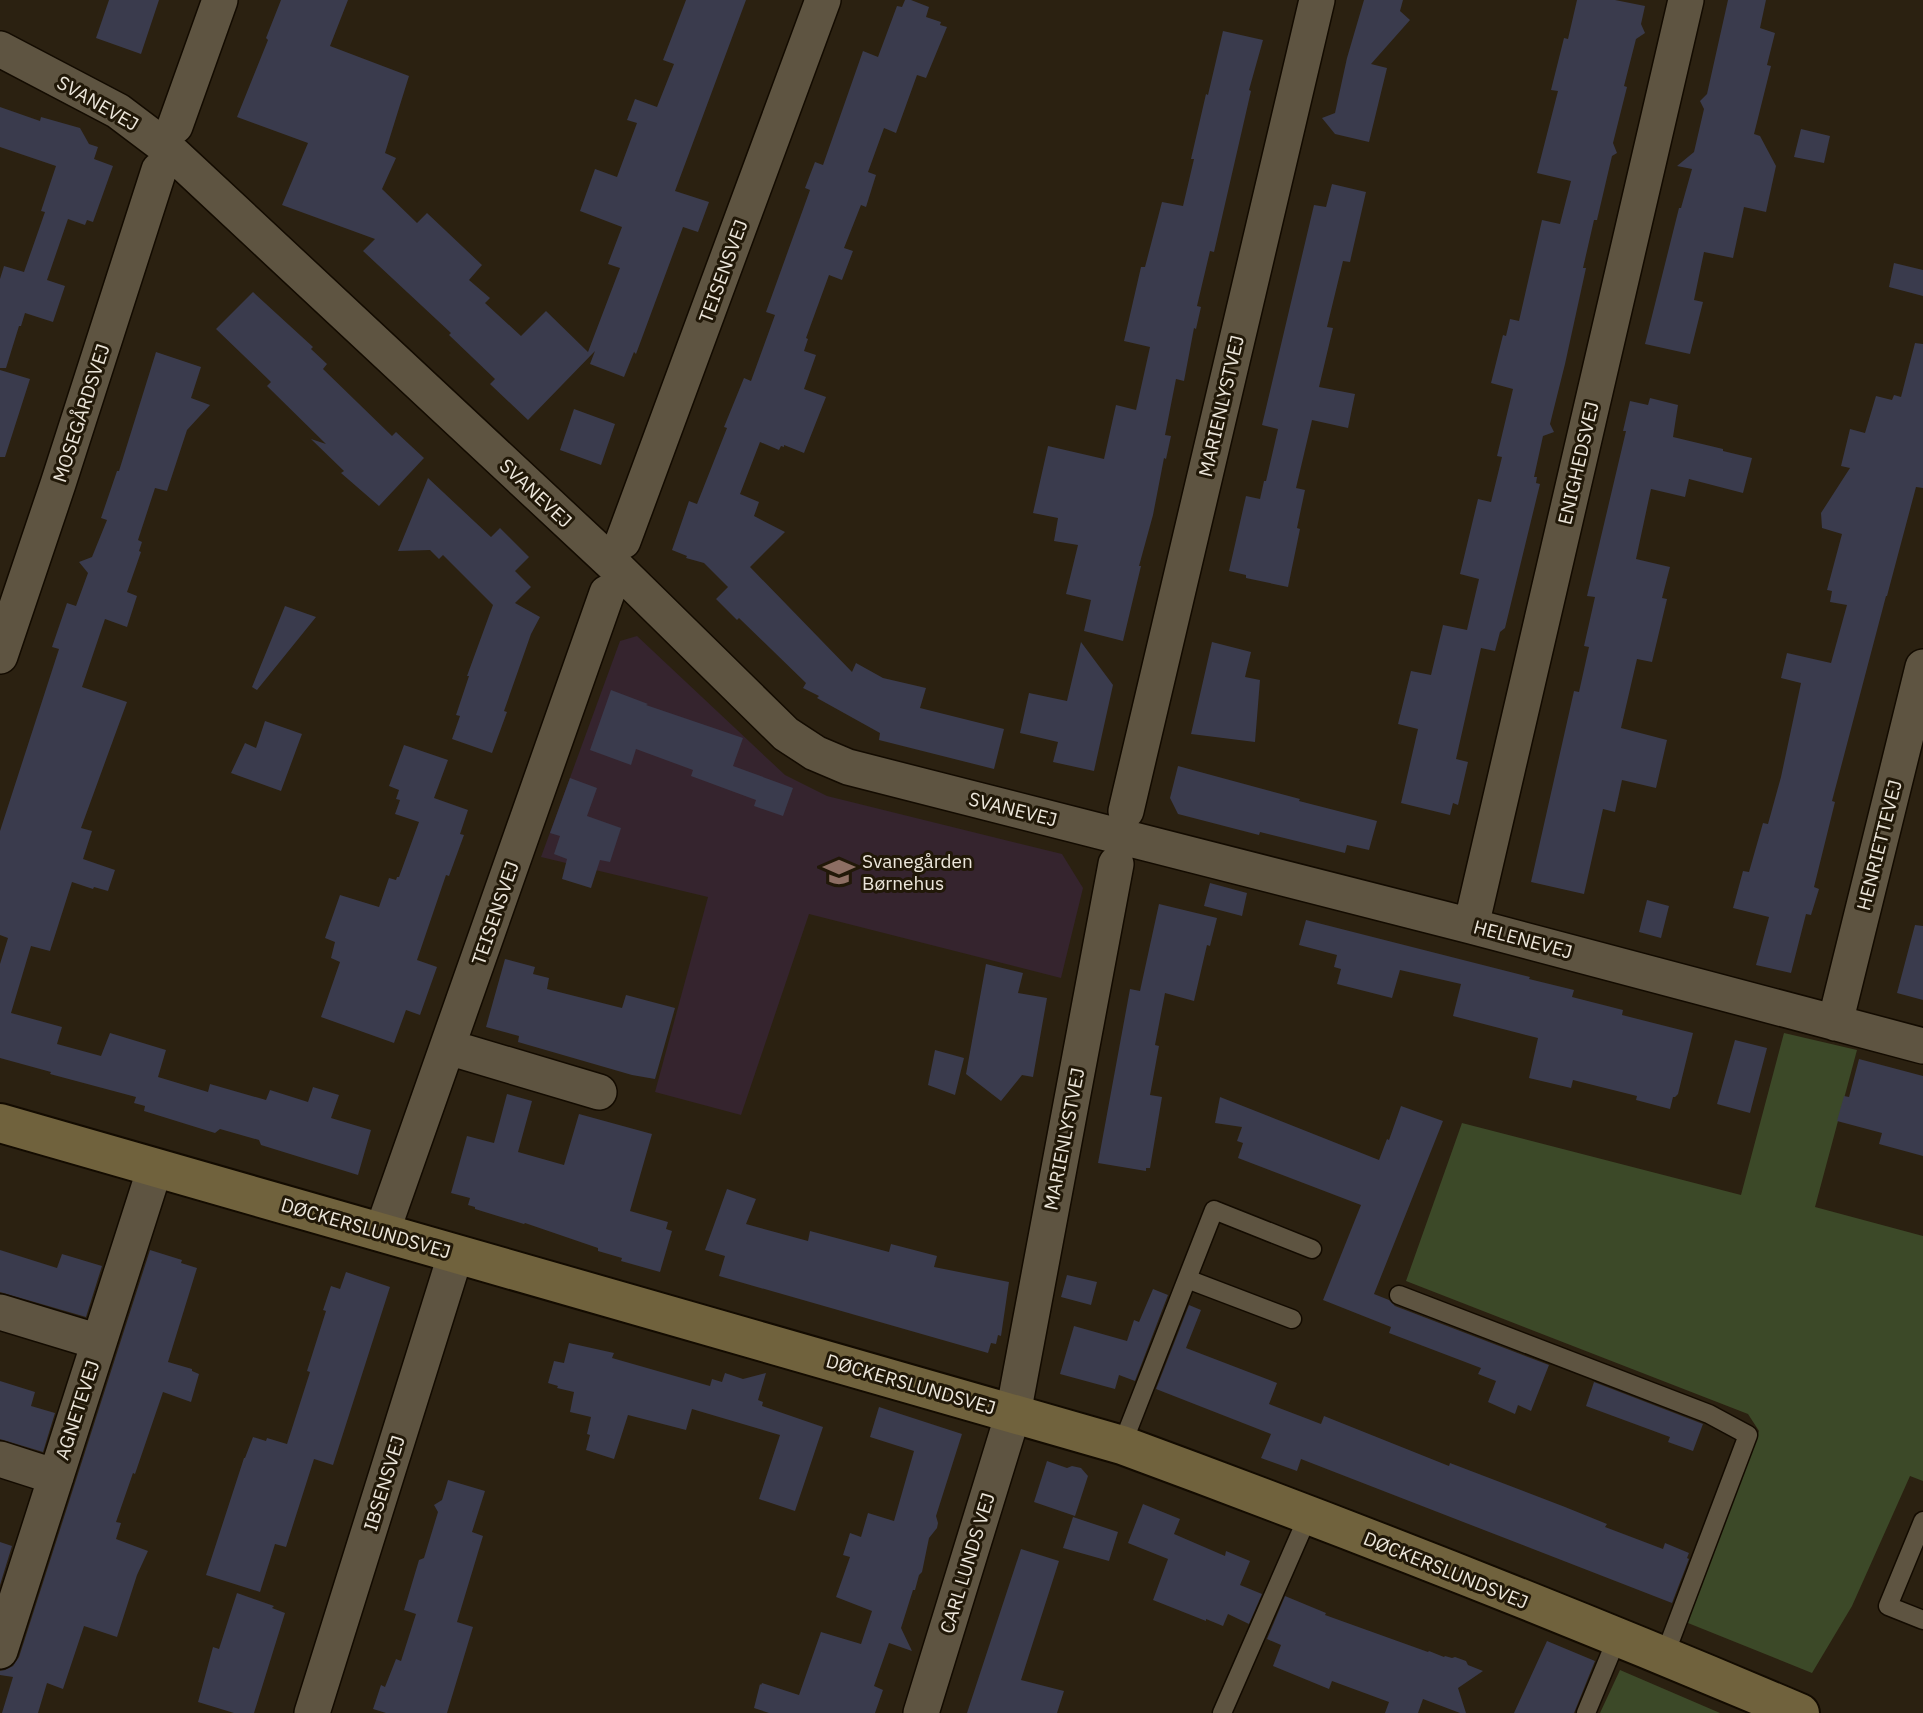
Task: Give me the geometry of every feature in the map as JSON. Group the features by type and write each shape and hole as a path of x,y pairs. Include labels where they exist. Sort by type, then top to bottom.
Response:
{"street":[{"path":"175,126 220,0"},
{"name":"TEISENSVEJ","path":"623,541 823,0"},
{"name":"MARIENLYSTVEJ","path":"1013,1414 1121,837 1317,0"},
{"name":"ENIGHEDSVEJ","path":"1471,926 1686,0"},
{"name":"SVANEVEJ","path":"0,49 118,111 167,148 606,558 786,734 815,753 848,767 1121,837"},
{"name":"MOSEGÅRDSVEJ","path":"0,656 159,170"},
{"name":"TEISENSVEJ","path":"382,1232 607,593"},
{"name":"HENRIETTEVEJ","path":"1835,1023 1923,667"},
{"name":"HELENEVEJ","path":"1121,837 1471,926 1923,1046"},
{"path":"448,1047 599,1092"},
{"name":"DØCKERSLUNDSVEJ","path":"0,1123 1122,1445 1618,1638 1800,1713"},
{"name":"AGNETEVEJ","path":"0,1651 6,1612 56,1476 155,1168"},
{"name":"IBSENSVEJ","path":"312,1713 456,1253"},
{"path":"0,1312 99,1342"},
{"name":"CARL LUNDS VEJ","path":"921,1713 1013,1414"},
{"path":"0,1459 56,1476"}],"lane":[{"path":"1122,1445 1214,1210 1312,1249"},
{"path":"1187,1279 1292,1319"},
{"path":"1399,1295 1709,1414 1748,1435 1664,1657"},
{"path":"1222,1713 1308,1516"},
{"path":"1923,1521 1888,1606 1923,1620"},
{"path":"1586,1713 1618,1638"}],"shaded area":[{"name":"Svanegården Børnehus","path":"637,636 785,775 827,796 1062,854 1083,888 1061,978 809,914 741,1115 655,1092 708,897 541,857 620,641"}],"green space":[{"path":"1784,1033 1857,1050 1815,1207 1923,1236 1923,1481 1910,1476 1852,1606 1812,1673 1683,1621 1759,1431 1748,1414 1406,1281 1462,1123 1741,1195"},
{"path":"1620,1670 1720,1713 1600,1713"}],"building":[{"path":"109,0 159,0 141,54 96,38"},
{"path":"281,0 348,0 330,46 409,76 385,153 396,158 382,189 417,223 427,213 482,265 469,280 490,298 485,303 521,336 546,311 588,352 620,268 608,264 622,227 580,211 595,169 617,177 637,123 627,120 635,99 657,107 674,64 663,60 686,0 746,0 675,191 709,202 698,232 683,227 636,354 634,352 624,377 590,364 595,351 528,420 490,384 495,379 449,335 451,333 363,251 375,239 282,205 308,143 237,117"},
{"path":"905,0 929,7 926,17 947,27 926,78 917,75 896,133 884,128 868,172 876,175 866,207 861,205 844,248 853,251 842,280 829,275 806,338 808,339 804,351 816,355 804,389 826,397 804,453 784,445 779,450 760,442 740,494 759,502 754,516 785,532 750,567 852,672 856,663 883,678 926,688 920,708 1004,729 994,769 879,740 880,733 817,698 819,696 803,688 806,683 716,599 728,587 704,563 686,558 687,556 672,550 689,501 697,504 744,378 751,381 775,315 766,312 810,190 805,188 815,162 823,165 863,51 878,57 897,6 902,7"},
{"path":"1364,0 1403,0 1400,11 1410,20 1371,64 1387,68 1369,142 1335,134 1322,118 1335,113"},
{"path":"1577,0 1615,0 1645,6 1641,24 1645,33 1636,39 1624,86 1627,87 1613,143 1617,153 1612,156 1583,268 1586,268 1550,424 1554,432 1543,436 1534,477 1537,477 1536,483 1540,484 1505,628 1500,632 1495,651 1481,648 1456,759 1468,762 1458,805 1453,803 1450,815 1401,803 1418,729 1398,724 1411,671 1431,675 1443,625 1467,630 1479,579 1460,574 1478,499 1491,502 1502,457 1497,456 1513,389 1491,383 1503,335 1506,336 1510,319 1519,321 1542,220 1560,224 1571,181 1537,173 1558,91 1551,90 1564,38 1568,39"},
{"path":"1728,0 1766,0 1760,28 1775,33 1767,65 1771,66 1754,134 1760,136 1776,166 1766,212 1744,207 1733,258 1704,252 1694,300 1703,302 1690,354 1645,344 1679,208 1692,169 1677,166 1694,152 1704,109 1700,101 1707,94"},
{"path":"1223,31 1263,40 1249,90 1251,91 1214,252 1210,251 1197,306 1201,307 1196,329 1194,328 1184,381 1176,379 1165,435 1171,436 1123,641 1084,631 1091,600 1066,594 1078,545 1054,541 1058,518 1033,513 1048,446 1104,459 1116,405 1136,410 1150,347 1124,341 1141,267 1145,267 1162,202 1183,206 1194,159 1191,159"},
{"path":"0,107 40,121 41,117 80,128 89,144 98,147 94,159 113,166 93,222 87,220 85,225 68,219 47,280 65,286 53,322 25,313 6,368 0,368 0,279 4,266 24,272 45,212 41,211 56,166 0,147"},
{"path":"1801,129 1830,136 1824,163 1794,157"},
{"path":"1332,184 1366,192 1350,262 1343,261 1327,327 1333,328 1319,387 1355,394 1348,428 1312,420 1296,488 1305,490 1288,587 1246,578 1246,575 1229,571 1246,496 1260,499 1266,481 1278,429 1262,425 1314,205 1326,207"},
{"path":"1894,263 1923,270 1923,296 1889,287"},
{"path":"253,292 313,347 311,349 327,364 323,369 392,436 396,432 424,458 379,506 341,473 344,471 311,439 326,444 267,386 271,382 216,329"},
{"path":"1915,343 1923,344 1923,488 1916,487 1886,596 1832,801 1835,802 1814,887 1819,889 1811,915 1806,914 1791,973 1756,965 1769,917 1733,908 1743,871 1749,872 1763,823 1768,824 1801,683 1781,678 1787,653 1831,663 1847,605 1830,602 1832,591 1827,590 1842,534 1822,528 1821,513 1850,468 1841,466 1850,429 1865,433 1876,396 1892,400 1894,395 1901,397"},
{"path":"156,352 201,367 191,398 210,405 187,430 167,491 155,488 138,540 142,542 141,552 127,592 137,596 127,627 105,619 82,687 127,702 81,828 92,831 83,859 115,870 108,891 72,882 50,951 31,946 11,1013 62,1027 57,1044 101,1056 110,1033 166,1050 158,1077 208,1092 210,1084 266,1100 270,1090 308,1102 313,1087 339,1095 331,1118 371,1130 358,1175 261,1145 259,1140 220,1129 215,1133 144,1111 145,1106 134,1103 136,1097 0,1058 0,964 8,938 0,935 0,831 59,649 52,647 67,603 76,606 88,573 79,562 92,557 107,520 101,518 119,471"},
{"path":"0,370 30,379 5,457 0,457"},
{"path":"1650,398 1678,405 1673,437 1752,458 1743,493 1689,479 1685,497 1651,489 1636,559 1670,567 1662,598 1667,599 1652,662 1637,659 1621,728 1667,740 1656,788 1622,780 1615,812 1603,809 1584,894 1531,882 1574,691 1579,692 1589,647 1584,646 1595,597 1587,596 1626,431 1623,431 1630,401 1648,405"},
{"path":"574,409 615,424 601,465 560,450"},
{"path":"428,478 491,537 500,528 529,557 515,571 531,587 515,603 540,617 531,634 492,753 452,739 460,716 456,715 467,676 493,605 443,555 439,559 430,550 398,551"},
{"path":"285,606 316,617 257,690 252,687"},
{"path":"1081,642 1113,685 1094,771 1053,762 1058,742 1020,733 1029,693 1067,701"},
{"path":"1212,642 1251,652 1245,677 1260,680 1255,742 1191,734"},
{"path":"611,690 648,704 646,705 743,738 733,766 793,788 783,816 754,806 756,800 691,776 693,770 636,749 631,765 590,750"},
{"path":"265,721 302,734 281,791 231,773 245,743 256,748"},
{"path":"404,745 448,760 434,798 468,810 460,834 464,835 449,876 446,875 417,960 437,967 420,1015 406,1010 394,1043 321,1017 340,962 331,958 335,942 325,938 340,895 379,907 389,878 396,880 399,877 419,822 395,814 400,800 396,799 399,790 389,786"},
{"path":"1178,766 1377,821 1369,850 1347,845 1345,853 1178,814 1170,798"},
{"path":"570,778 597,788 587,816 621,828 610,862 600,860 591,888 562,879 567,859 554,854 560,836 550,833"},
{"path":"1210,883 1247,893 1242,916 1204,906"},
{"path":"1647,900 1669,906 1661,938 1639,932"},
{"path":"1159,904 1217,918 1210,946 1207,945 1194,1001 1165,993 1155,1045 1159,1046 1150,1095 1162,1097 1150,1168 1146,1168 1146,1171 1098,1163 1130,989 1140,991"},
{"path":"1306,920 1530,977 1529,979 1574,990 1572,997 1623,1010 1622,1015 1693,1033 1678,1094 1673,1097 1670,1109 1636,1100 1637,1096 1573,1080 1571,1088 1529,1078 1538,1038 1453,1016 1461,984 1400,970 1392,998 1337,984 1341,969 1334,967 1337,955 1299,945"},
{"path":"1915,925 1923,926 1923,1000 1897,993"},
{"path":"505,959 535,967 533,974 549,978 547,989 622,1008 626,995 675,1008 655,1079 632,1075 518,1042 519,1036 486,1027"},
{"path":"986,964 1023,973 1018,993 1047,998 1033,1077 1022,1075 1001,1101 966,1074"},
{"path":"1735,1040 1767,1048 1750,1113 1717,1104"},
{"path":"935,1050 964,1058 955,1095 928,1085"},
{"path":"1859,1059 1923,1076 1923,1156 1879,1144 1882,1133 1837,1121 1844,1096 1849,1097"},
{"path":"507,1094 532,1101 518,1152 564,1165 579,1114 652,1134 630,1211 668,1222 666,1229 672,1231 660,1272 621,1261 622,1258 598,1251 598,1248 525,1223 475,1209 468,1205 470,1198 451,1193 467,1136 494,1143"},
{"path":"1220,1097 1379,1160 1401,1106 1443,1121 1374,1294 1389,1300 1395,1306 1549,1365 1531,1411 1518,1405 1515,1414 1488,1402 1496,1381 1478,1374 1481,1368 1389,1333 1391,1327 1323,1300 1361,1205 1238,1158 1243,1143 1237,1141 1242,1127 1215,1123"},
{"path":"727,1189 756,1199 746,1224 808,1241 810,1231 889,1252 891,1244 937,1256 934,1267 1009,1282 1001,1336 998,1335 996,1344 991,1343 988,1353 719,1276 725,1256 705,1250"},
{"path":"0,1250 57,1268 62,1254 102,1266 86,1317 0,1292"},
{"path":"150,1250 182,1260 181,1263 197,1268 168,1362 192,1369 199,1374 191,1402 163,1392 116,1522 121,1523 116,1539 148,1551 137,1575 117,1637 84,1626 63,1689 47,1683 38,1713 2,1713 13,1677 0,1675 0,1671 13,1666 19,1657"},
{"path":"346,1272 390,1287 333,1465 314,1459 286,1547 275,1544 260,1592 206,1575 253,1437 287,1444 310,1372 307,1371 331,1286 340,1289"},
{"path":"1067,1275 1097,1282 1091,1305 1061,1297"},
{"path":"1153,1289 1168,1295 1135,1381 1119,1375 1115,1389 1060,1374 1074,1326 1127,1341 1134,1320 1139,1322"},
{"path":"1189,1305 1201,1310 1186,1348 1277,1383 1269,1404 1321,1424 1324,1416 1449,1466 1450,1463 1565,1507 1607,1524 1605,1527 1663,1549 1665,1543 1689,1553 1672,1603 1301,1459 1297,1471 1261,1458 1271,1434 1156,1389"},
{"path":"569,1343 614,1353 612,1358 710,1386 712,1379 722,1382 725,1373 743,1379 766,1373 758,1400 763,1402 762,1406 823,1427 795,1511 759,1499 780,1435 692,1409 686,1430 628,1415 614,1459 586,1450 591,1417 570,1412 574,1392 548,1383 554,1361 564,1363"},
{"path":"0,1381 35,1392 31,1406 55,1413 43,1452 0,1439"},
{"path":"1594,1382 1703,1424 1693,1451 1668,1442 1670,1437 1586,1406"},
{"path":"879,1407 962,1434 936,1516 937,1528 929,1538 922,1572 913,1590 901,1628 912,1651 889,1643 874,1686 883,1690 875,1713 769,1713 754,1708 762,1683 799,1695 821,1632 861,1644 872,1611 836,1597 850,1557 843,1555 850,1533 861,1537 868,1513 894,1521 914,1451 870,1437"},
{"path":"1047,1461 1067,1468 1081,1468 1088,1476 1075,1516 1034,1502"},
{"path":"448,1480 485,1491 472,1532 483,1536 457,1622 473,1627 447,1713 386,1713 373,1709 381,1685 385,1687 396,1659 401,1661 416,1614 404,1610 419,1560 424,1558 438,1512 434,1505 442,1500"},
{"path":"1143,1504 1180,1519 1174,1534 1225,1556 1226,1551 1250,1561 1240,1585 1262,1594 1249,1624 1228,1614 1223,1626 1153,1600 1168,1559 1128,1543"},
{"path":"1073,1517 1118,1532 1109,1561 1063,1548"},
{"path":"0,1542 12,1546 0,1585"},
{"path":"1021,1549 1059,1561 1021,1680 1064,1691 1057,1713 967,1713"},
{"path":"237,1593 274,1606 272,1608 285,1613 254,1713 234,1713 198,1702 213,1647 219,1649"},
{"path":"1285,1596 1326,1613 1325,1615 1428,1652 1455,1657 1483,1671 1458,1688 1466,1713 1423,1699 1418,1713 1385,1713 1389,1702 1332,1681 1329,1689 1273,1666 1281,1645 1267,1639"},
{"path":"1547,1641 1595,1661 1574,1713 1514,1713"}],"place":[{"name":"Svanegården Børnehus","path":"839,872"}]}
